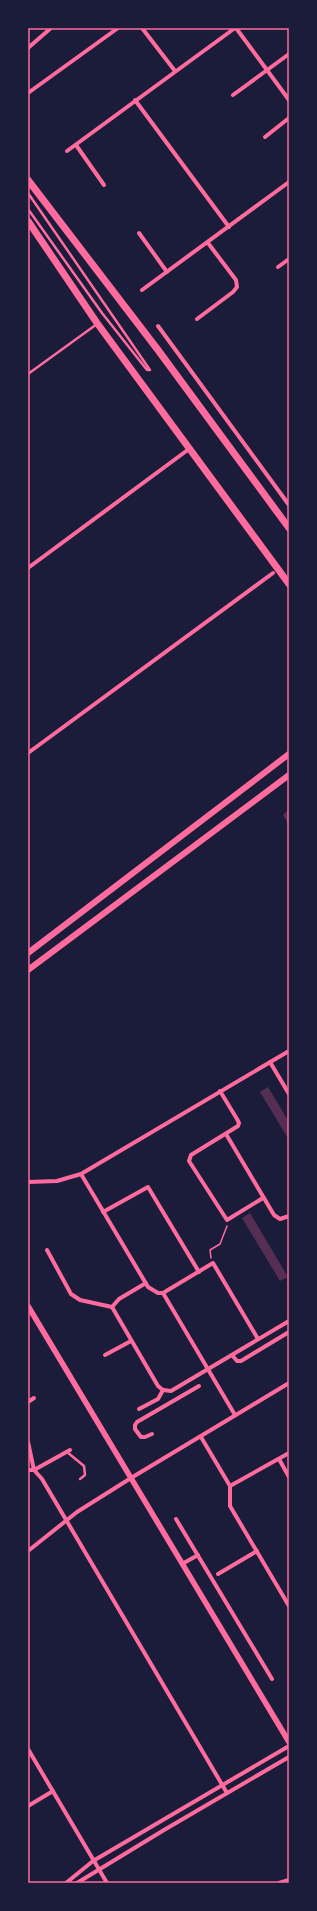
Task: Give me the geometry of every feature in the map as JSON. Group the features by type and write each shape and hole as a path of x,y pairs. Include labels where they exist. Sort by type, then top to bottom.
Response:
{"main road":[{"path":"28,180 158,350 289,528"},
{"path":"28,221 97,323 289,584"},
{"path":"28,952 289,754"},
{"path":"28,970 289,775"}],"street":[{"path":"28,48 51,28"},
{"path":"28,93 118,28"},
{"path":"142,28 175,71"},
{"path":"67,151 235,28 289,100"},
{"path":"233,95 289,54"},
{"path":"135,100 229,227"},
{"path":"264,136 289,118"},
{"path":"76,145 104,185"},
{"path":"142,290 208,243 289,182"},
{"path":"139,233 167,272"},
{"path":"197,319 234,292 237,287 236,280 208,243"},
{"path":"278,267 289,259"},
{"path":"158,326 289,505"},
{"path":"28,568 189,449"},
{"path":"28,753 273,573"},
{"path":"28,1182 57,1181 81,1174 289,1051"},
{"path":"270,1062 289,1094"},
{"path":"220,1091 239,1123 238,1126 191,1155 189,1159 223,1216 227,1220 263,1198"},
{"path":"226,1134 263,1198 276,1217 282,1219 289,1216"},
{"path":"81,1174 146,1283 152,1290 158,1293 163,1292 213,1263 258,1339"},
{"path":"103,1212 148,1187 199,1272"},
{"path":"47,1250 71,1294 80,1300 112,1307 158,1386 163,1390 171,1390 289,1321"},
{"path":"112,1307 119,1299 146,1283"},
{"path":"163,1292 207,1370 235,1415"},
{"path":"28,1306 289,1742"},
{"path":"232,1355 237,1361 241,1361 289,1332"},
{"path":"105,1355 131,1341"},
{"path":"28,1551 66,1521 131,1478 289,1383"},
{"path":"178,1386 184,1395"},
{"path":"152,1434 141,1437 135,1429 135,1425 137,1422 199,1386"},
{"path":"139,1409 158,1399 163,1390"},
{"path":"28,1402 34,1398"},
{"path":"201,1437 230,1486 230,1506 289,1606"},
{"path":"28,1442 34,1470 42,1479 205,1755 221,1786 227,1793"},
{"path":"28,1470 34,1470 68,1451"},
{"path":"230,1486 289,1453"},
{"path":"279,1459 289,1477"},
{"path":"176,1519 272,1679"},
{"path":"218,1574 257,1551"},
{"path":"182,1564 198,1555"},
{"path":"66,1883 93,1861 289,1746"},
{"path":"28,1749 107,1883"},
{"path":"77,1883 289,1757"},
{"path":"28,1806 53,1791"},
{"path":"279,1883 289,1880"}],"lane":[{"path":"28,193 150,370 147,370 102,313 28,209"},
{"path":"28,374 97,323"},
{"path":"68,1451 84,1466 85,1475 80,1479"}],"path":[{"path":"213,1263 210,1252 220,1244 227,1229 227,1220"}],"building":[{"path":"289,809 289,825 283,815"},
{"path":"268,1087 289,1122 289,1140 260,1092"},
{"path":"250,1213 288,1277 280,1281 242,1218"}]}
